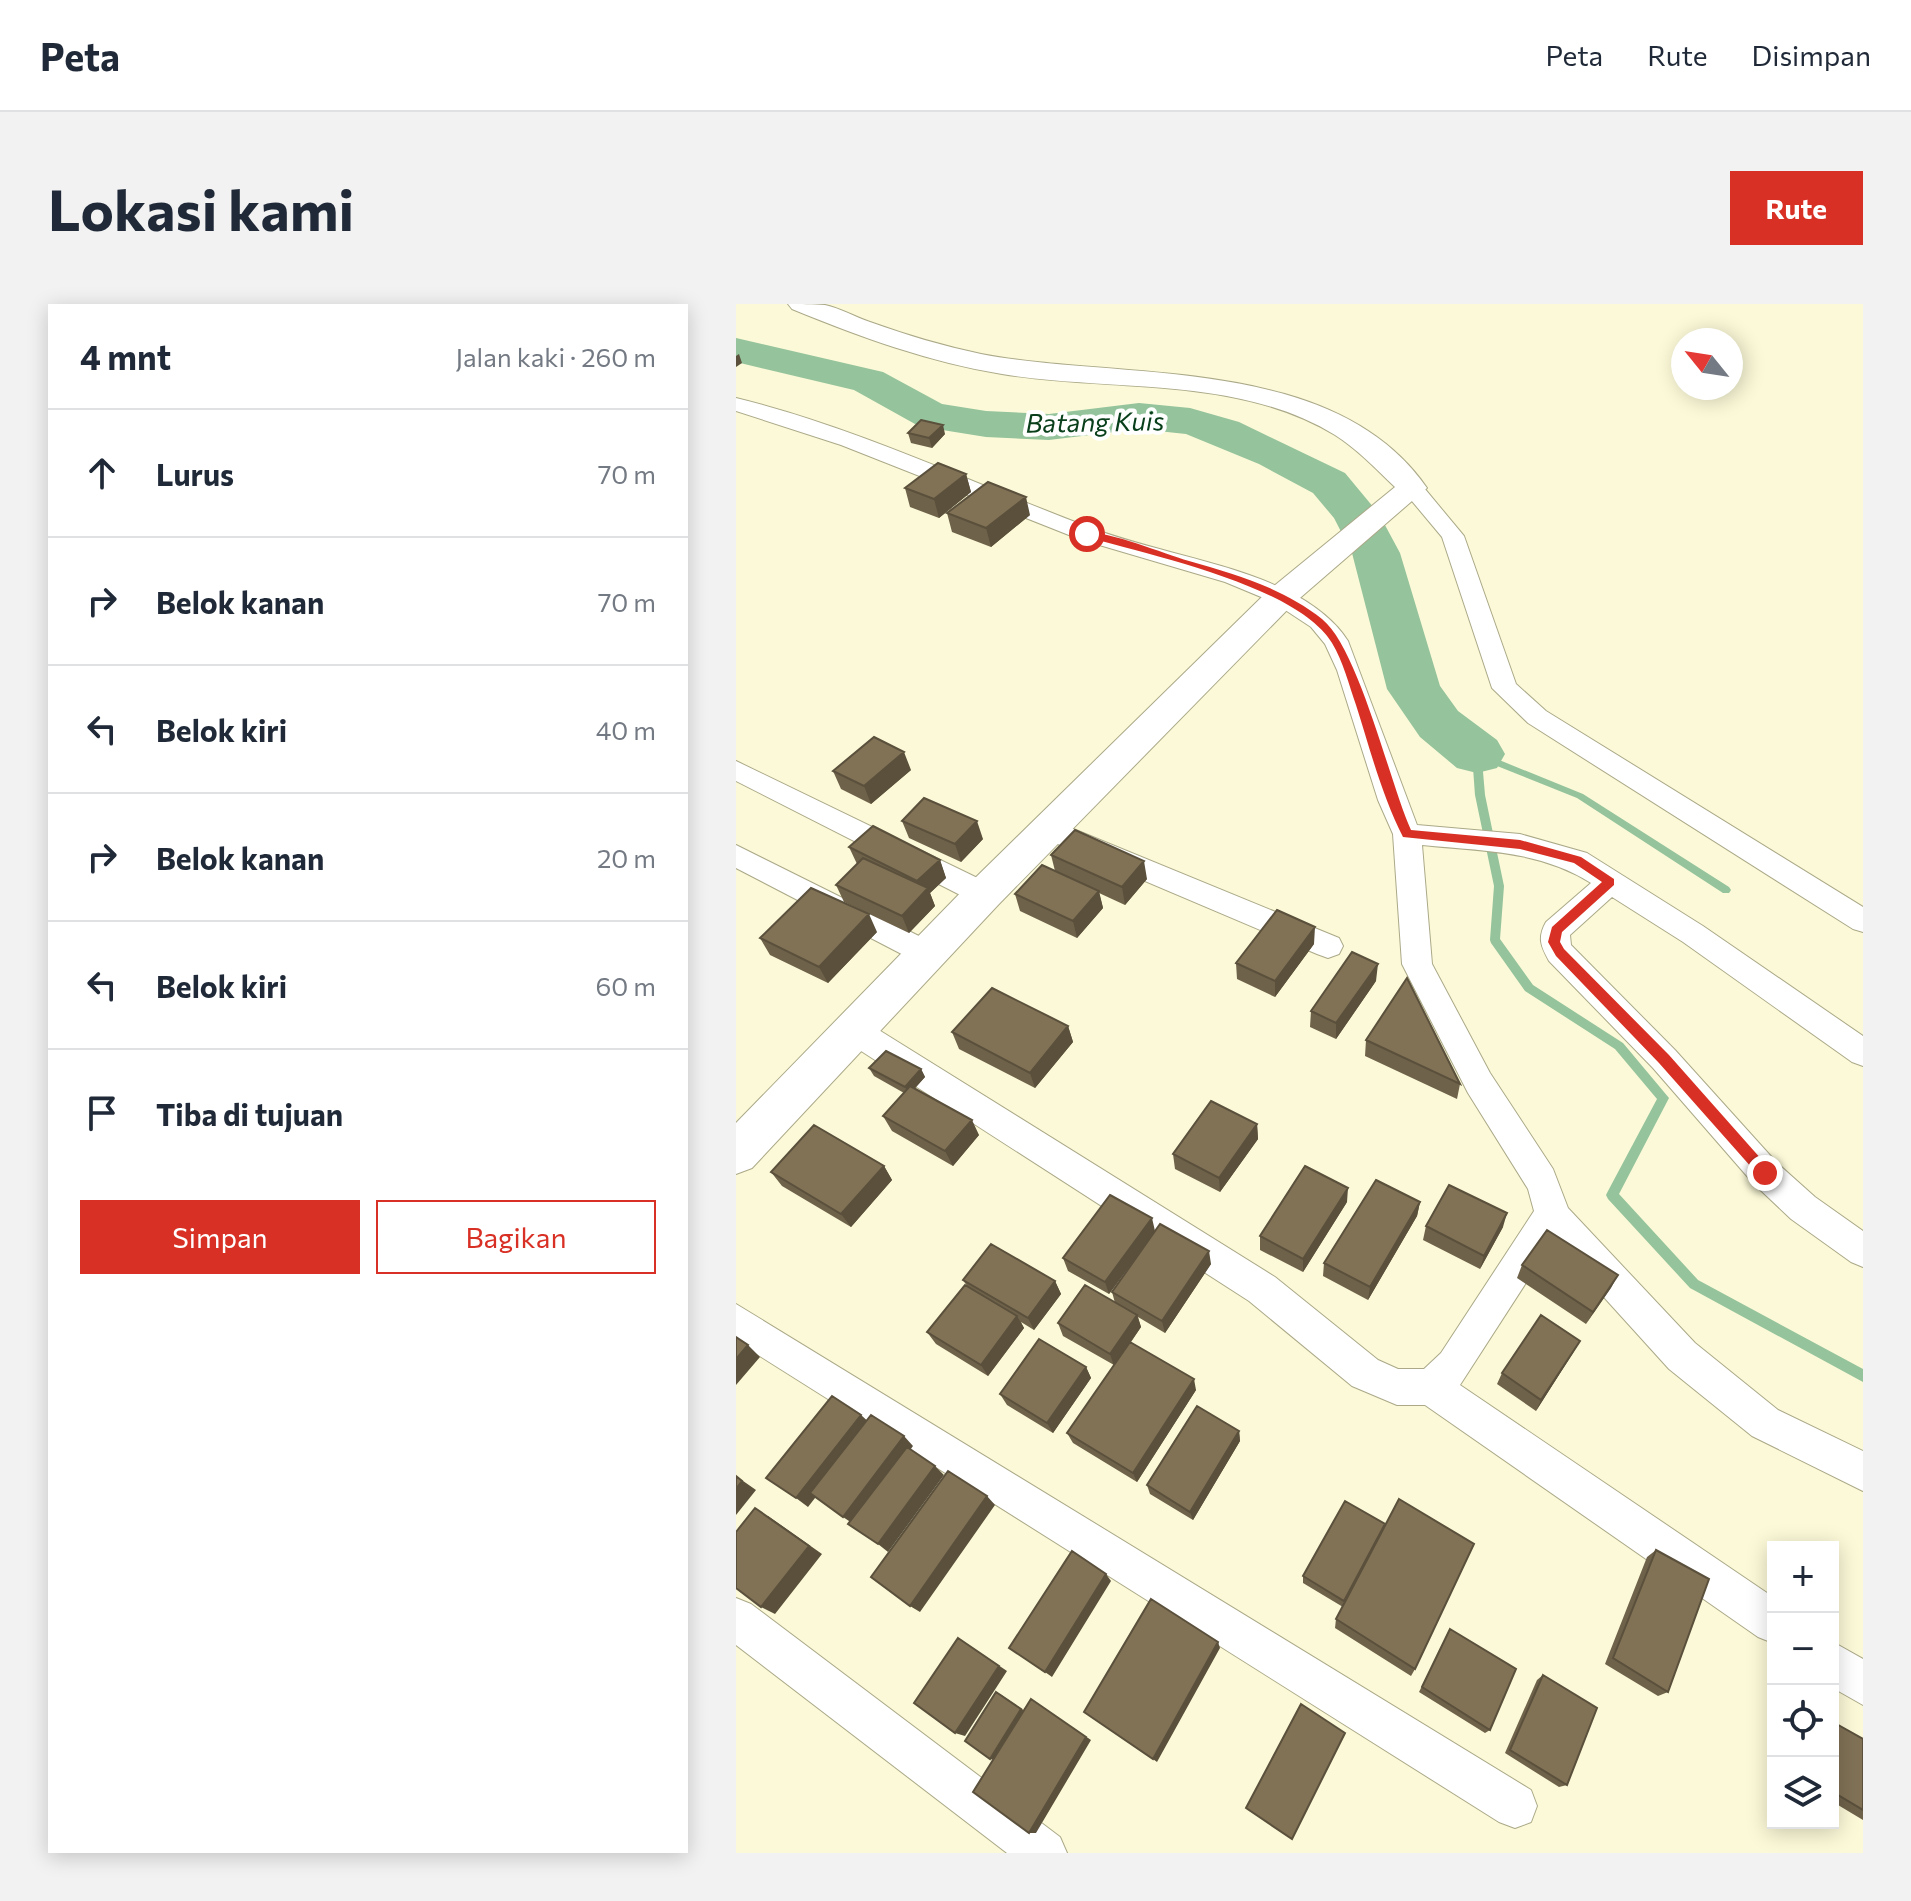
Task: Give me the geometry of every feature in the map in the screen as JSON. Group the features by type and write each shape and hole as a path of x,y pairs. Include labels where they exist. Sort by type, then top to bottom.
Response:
{"street":[{"path":"801,304 961,358 1063,374 1204,386 1288,404 1334,423 1378,454 1402,495 1453,536 1505,688 1537,717 1863,921"},
{"path":"736,404 848,441 1087,534 1209,568 1294,585 1336,641 1407,834 1417,964 1479,1083 1541,1180 1551,1202 1551,1214 1454,1366 1431,1387"},
{"path":"736,1154 984,894 1294,585 1402,495"},
{"path":"736,770 984,894"},
{"path":"1049,829 1328,946"},
{"path":"1407,834 1520,844 1577,860 1693,934 1863,1053"},
{"path":"736,855 928,954"},
{"path":"1610,882 1556,930 1554,942 1560,953 1664,1059 1765,1173 1803,1208 1863,1251"},
{"path":"855,1031 1262,1289 1365,1373 1397,1387 1431,1387 1767,1618"},
{"path":"1551,1214 1682,1356 1765,1423 1863,1472"},
{"path":"736,1321 1515,1806"},
{"path":"736,1619 1044,1853"},
{"path":"1839,1667 1863,1684"}],"building":[{"path":"921,420 943,425 929,438 908,433"},
{"path":"938,463 966,474 934,499 905,488"},
{"path":"988,482 1026,497 986,528 947,513"},
{"path":"874,737 904,752 864,786 833,771"},
{"path":"924,798 977,821 955,844 902,821"},
{"path":"873,826 940,860 917,881 849,847"},
{"path":"1075,830 1144,861 1122,887 1051,855"},
{"path":"863,858 928,888 902,916 836,885"},
{"path":"1042,865 1099,891 1073,921 1015,894"},
{"path":"811,888 869,914 819,967 760,938"},
{"path":"1277,910 1315,927 1275,981 1236,963"},
{"path":"1352,952 1378,964 1336,1023 1311,1011"},
{"path":"1407,978 1460,1084 1366,1040"},
{"path":"992,988 1068,1026 1030,1073 952,1032"},
{"path":"886,1051 921,1069 905,1087 869,1068"},
{"path":"910,1086 972,1120 945,1151 883,1116"},
{"path":"1211,1101 1257,1124 1219,1178 1173,1154"},
{"path":"814,1125 884,1166 841,1214 771,1172"},
{"path":"1305,1166 1348,1188 1303,1259 1260,1236"},
{"path":"1376,1180 1420,1202 1370,1287 1324,1263"},
{"path":"1449,1185 1507,1213 1484,1256 1426,1226"},
{"path":"1110,1195 1152,1218 1105,1282 1063,1258"},
{"path":"1160,1224 1209,1251 1162,1321 1112,1292"},
{"path":"1547,1230 1618,1275 1593,1312 1522,1265"},
{"path":"991,1244 1055,1281 1028,1318 963,1280"},
{"path":"965,1285 1017,1316 981,1365 927,1332"},
{"path":"1085,1285 1137,1315 1110,1354 1058,1323"},
{"path":"1541,1315 1580,1341 1541,1400 1502,1373"},
{"path":"736,1337 748,1345 736,1359"},
{"path":"1039,1339 1086,1367 1047,1423 1000,1394"},
{"path":"1130,1342 1194,1379 1133,1473 1067,1433"},
{"path":"832,1396 861,1415 796,1498 766,1478"},
{"path":"1197,1406 1239,1431 1190,1512 1147,1485"},
{"path":"871,1415 904,1436 843,1517 810,1493"},
{"path":"907,1447 935,1466 878,1544 848,1524"},
{"path":"948,1471 987,1496 910,1606 871,1577"},
{"path":"1399,1499 1474,1544 1415,1669 1336,1619"},
{"path":"1345,1501 1385,1524 1344,1601 1303,1576"},
{"path":"755,1508 809,1546 761,1607 736,1588 736,1532"},
{"path":"1656,1550 1709,1579 1668,1692 1613,1658"},
{"path":"1072,1551 1106,1574 1045,1672 1009,1648"},
{"path":"1151,1599 1218,1642 1153,1759 1084,1712"},
{"path":"1450,1629 1516,1669 1490,1730 1422,1687"},
{"path":"958,1638 999,1666 955,1733 914,1703"},
{"path":"1543,1675 1597,1708 1567,1785 1510,1750"},
{"path":"996,1692 1021,1709 990,1759 965,1741"},
{"path":"1031,1699 1086,1737 1029,1833 973,1792"},
{"path":"1301,1704 1345,1733 1292,1839 1246,1808"},
{"path":"1839,1725 1863,1739 1863,1810 1839,1796"}],"waterway":[{"name":"Batang Kuis","path":"736,350 868,381 930,415 986,424 1049,427 1139,416 1190,421 1223,431 1275,454 1329,483 1355,514 1376,553 1414,689 1439,724 1477,754"},
{"path":"1726,890 1580,796 1477,754 1480,795 1499,886 1495,940 1529,988 1619,1046 1663,1098 1612,1195 1694,1284 1863,1376"}],"route":[{"path":"1087,534 1233,577 1281,597 1320,622 1336,641 1349,670 1392,800 1407,834 1520,844 1577,860 1610,882 1562,923 1556,930 1554,942 1560,953 1664,1059 1765,1173"}]}
